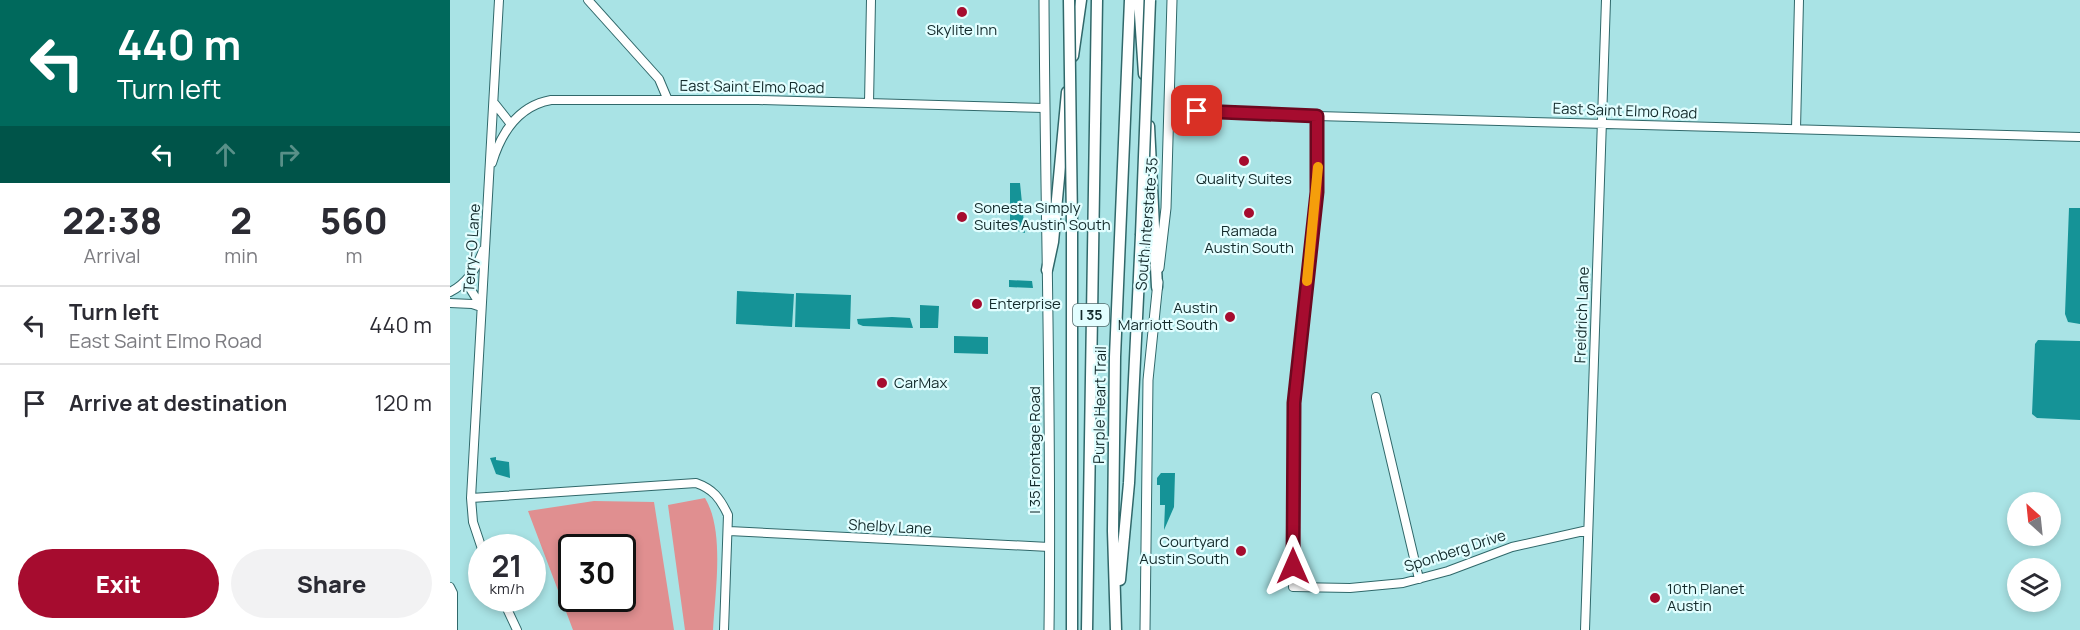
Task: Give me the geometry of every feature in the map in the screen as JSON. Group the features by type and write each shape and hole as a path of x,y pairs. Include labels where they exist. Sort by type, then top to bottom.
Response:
{"highway":[{"path":"1069,0 1072,223 1072,630"},
{"path":"1047,270 1053,242 1066,96 1081,0"},
{"name":"Purple Heart Trail","path":"1087,630 1097,0"},
{"name":"Purple Heart Trail","path":"1116,630 1113,531 1115,357 1130,0"},
{"path":"1139,0 1157,287"},
{"path":"1116,613 1129,483 1150,0"}],"main road":[{"path":"1044,0 1047,270"},
{"name":"South Interstate 35","path":"1145,630 1148,380 1166,208 1172,0"},
{"name":"I 35 Frontage Road","path":"1047,270 1048,630"}],"street":[{"name":"Terry-O Lane","path":"477,534 473,522 471,498 481,307 488,237 499,0"},
{"path":"588,0 659,79 667,98"},
{"path":"869,103 871,0"},
{"name":"Freidrich Lane","path":"1585,630 1606,0"},
{"path":"1796,129 1799,0"},
{"name":"East Saint Elmo Road","path":"510,123 528,109 551,100 667,98 1044,108"},
{"path":"492,163 510,123 495,104"},
{"name":"East Saint Elmo Road","path":"1169,109 1317,116 2080,137"},
{"name":"Sponberg Drive","path":"1317,116 1317,192 1294,403 1293,587 1369,587 1419,579 1512,547 1588,530"},
{"path":"450,292 466,282 479,262 488,237"},
{"path":"466,282 481,307"},
{"path":"450,303 472,304 481,307"},
{"path":"1376,397 1419,579"},
{"path":"471,498 696,483 708,487 720,498 728,515 724,630"},
{"name":"Shelby Lane","path":"729,531 1049,547"},
{"path":"450,587 453,593 453,630"},
{"path":"509,612 517,630"}],"shaded area":[{"path":"705,498 715,527 717,544 713,630 685,630 668,505"},
{"path":"594,501 654,502 674,630 573,630 566,612 636,612 636,534 558,534 558,590 546,559 546,534 537,534 528,511"}],"water":[{"path":"1010,183 1020,183 1025,233 1010,229"},
{"path":"2069,208 2080,208 2080,324 2068,322 2065,314"},
{"path":"1009,280 1032,281 1033,288 1009,287"},
{"path":"737,291 794,294 792,327 736,324"},
{"path":"796,293 851,295 850,329 795,327"},
{"path":"920,305 939,306 938,328 920,328"},
{"path":"910,318 913,328 863,326 858,324 857,319"},
{"path":"954,336 988,337 988,354 954,353"},
{"path":"2038,340 2080,341 2080,420 2037,418 2032,414 2035,344"},
{"path":"496,457 496,460 509,462 510,478 496,474 490,458"},
{"path":"1161,473 1175,473 1174,507 1164,530 1165,505 1160,505 1160,485 1157,485 1157,478"}],"slow traffic":[{"path":"1307,281 1318,167"}],"place":[{"name":"Skylite Inn","path":"962,12"},
{"name":"Quality Suites","path":"1244,161"},
{"name":"Ramada Austin South","path":"1249,213"},
{"name":"Sonesta Simply Suites Austin South","path":"962,217"},
{"name":"Enterprise","path":"977,304"},
{"name":"Austin Marriott South","path":"1230,317"},
{"name":"CarMax","path":"882,383"},
{"name":"Courtyard Austin South","path":"1241,551"},
{"name":"10th Planet Austin","path":"1655,598"}],"route":[{"path":"1197,111 1317,116 1317,192 1294,403 1293,566"}]}
